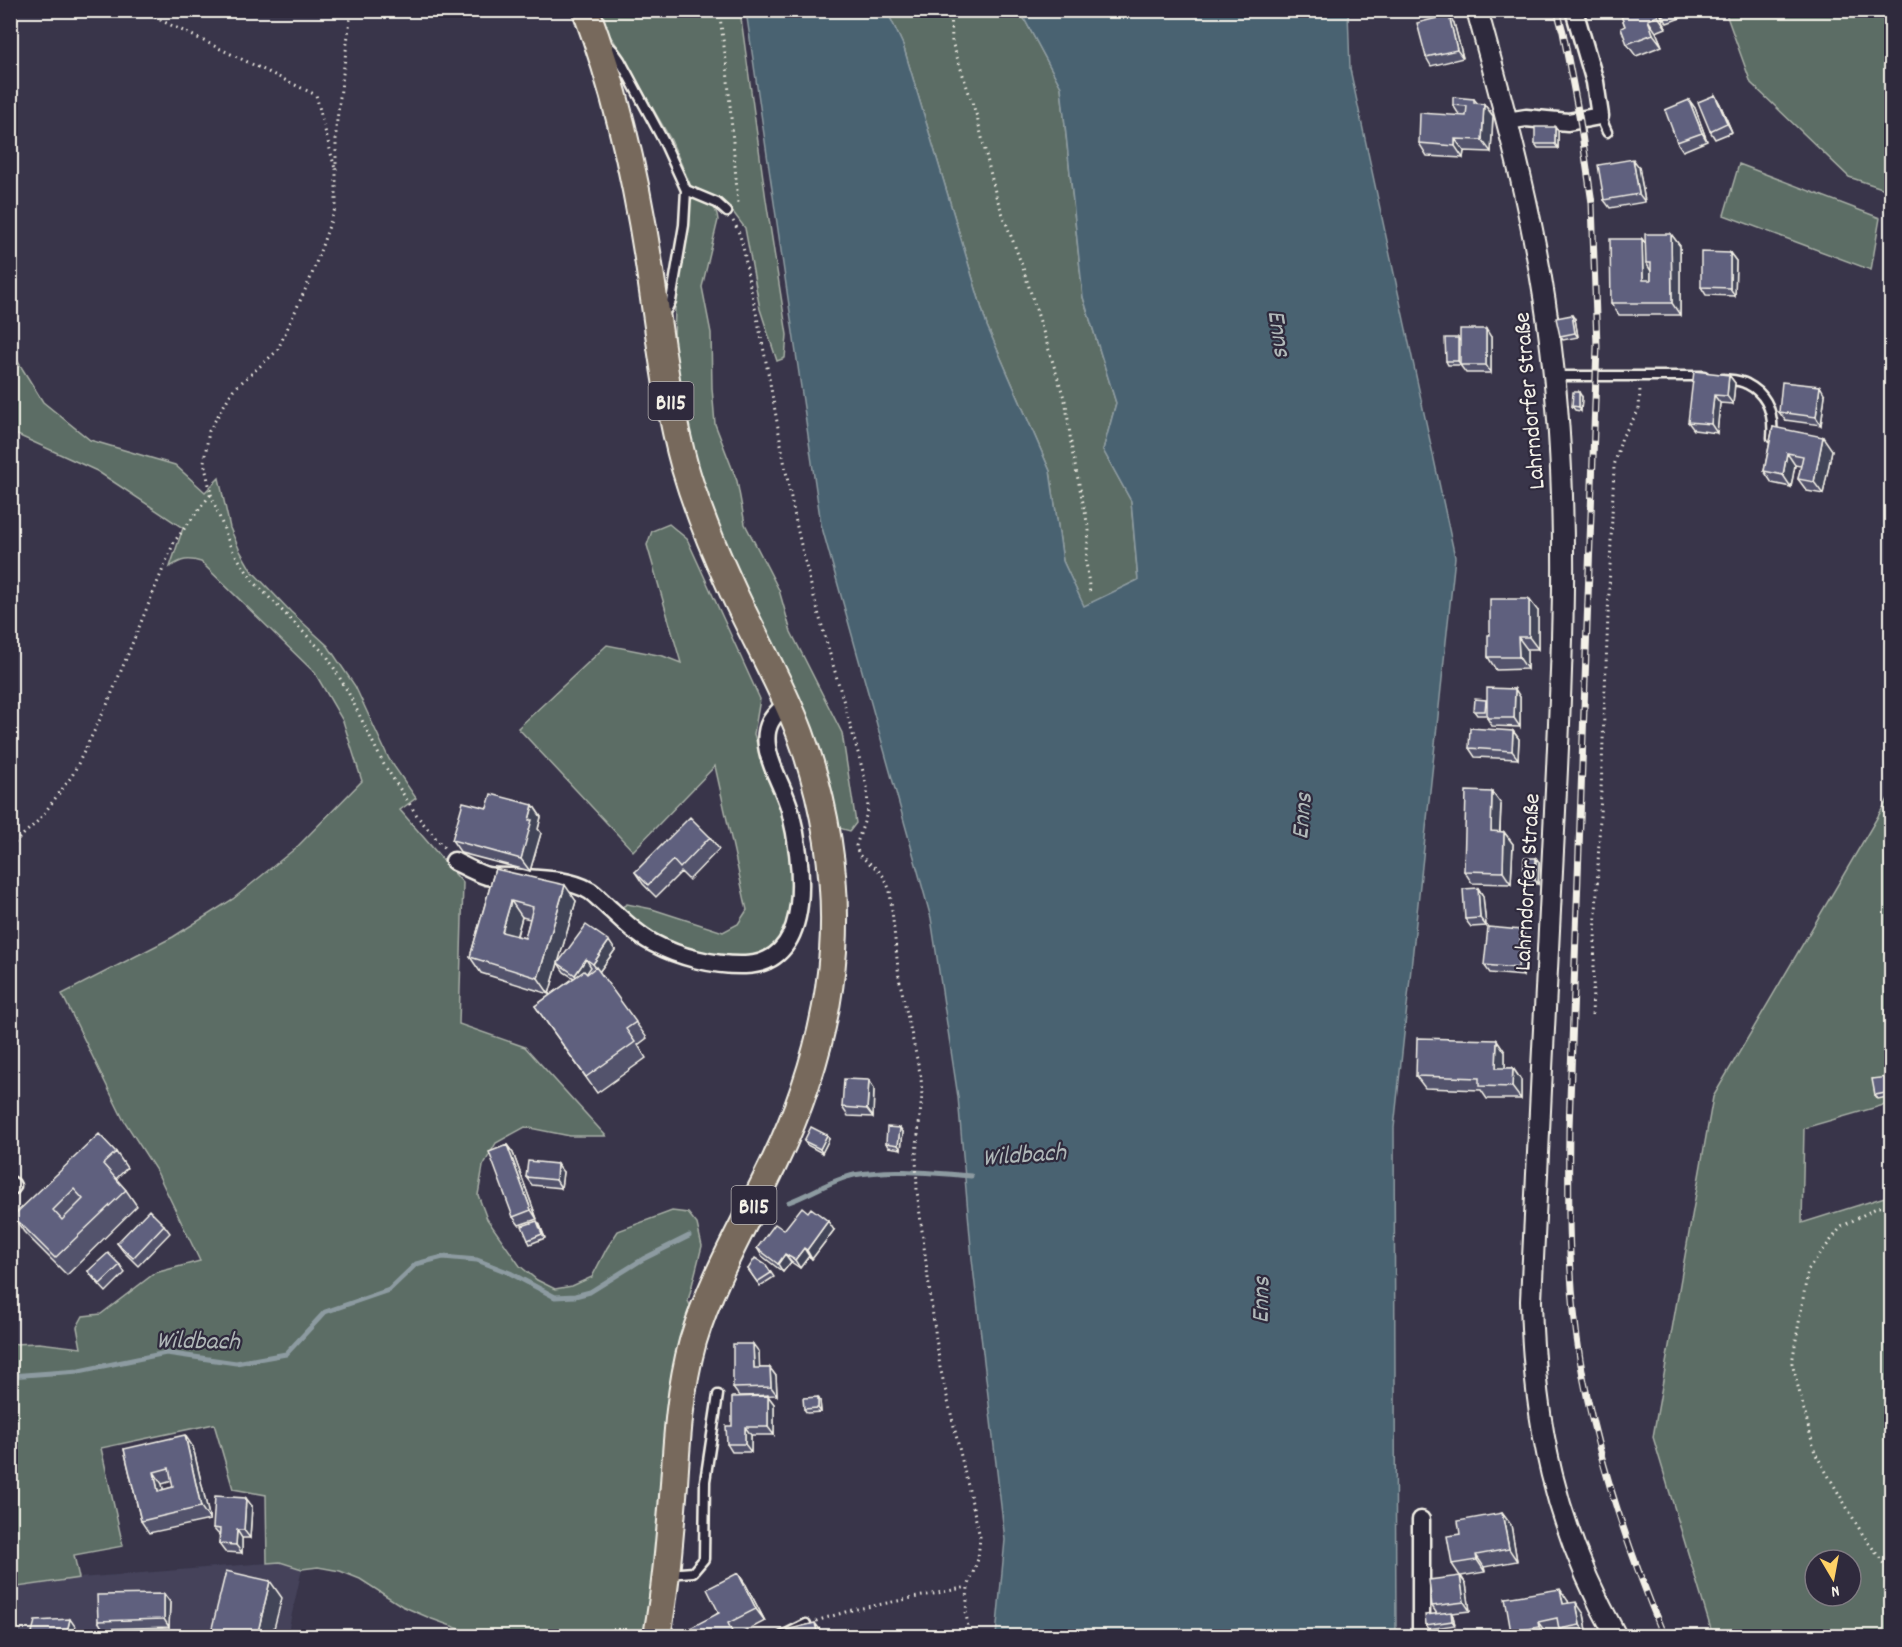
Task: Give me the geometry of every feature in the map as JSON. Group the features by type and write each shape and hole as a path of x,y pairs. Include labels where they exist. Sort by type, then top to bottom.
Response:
{"main road":[{"name":"B115","path":"590,22 623,134 645,241 669,394 682,452 702,521 730,586 787,703 813,773 824,821 833,907 833,951 828,997 810,1075 776,1160 707,1299 693,1344 682,1390 667,1574 657,1636"}],"street":[{"name":"Lahrndorfer Straße","path":"1477,10 1507,121 1534,243 1551,348 1562,483 1563,639 1531,1301 1535,1384 1542,1436 1571,1542 1587,1581 1616,1636"},
{"path":"1507,121 1526,118 1603,124 1595,82 1574,10"},
{"path":"454,861 487,876 572,884 591,891 653,943 682,955 731,966 756,965 773,958 784,948 792,934 799,908 799,864 789,809 767,746 767,730 771,717 787,703"},
{"path":"1421,1520 1421,1636"}],"lane":[{"path":"590,22 620,60 686,190 684,225 671,302 667,309 657,315"},
{"path":"686,190 717,203 727,212"},
{"path":"1554,376 1706,376 1746,383 1759,392 1769,405 1773,421 1771,442"},
{"path":"667,1574 693,1572 704,1559 705,1481 718,1395"},
{"path":"782,1636 806,1624"}],"path":[{"path":"145,10 152,16 316,94 337,174"},
{"path":"719,10 727,68 738,211"},
{"path":"951,10 952,42 977,117 996,196 1023,268 1066,404 1072,451 1089,531 1086,561 1090,594"},
{"path":"351,12 336,128 336,206 311,277 277,351 233,390 208,431 204,462 211,494 231,548 253,582 327,656 348,692 383,763 418,817 454,861"},
{"path":"727,212 740,232"},
{"path":"739,222 798,531 867,787 868,810 856,846 859,855 881,873 890,891 899,978 921,1077 922,1096 916,1154 917,1191 940,1367 980,1537 978,1559 968,1587 966,1612 969,1636"},
{"path":"1592,1015 1614,466 1622,437 1639,410 1641,377"},
{"path":"10,847 39,820 72,776 107,705 174,542 211,494"},
{"path":"1892,1206 1878,1207 1841,1227 1808,1270 1792,1363 1815,1453 1863,1535 1892,1575"},
{"path":"806,1624 852,1610 968,1587"}],"shaded area":[{"path":"280,1562 302,1569 287,1636 11,1636 11,1588 79,1578"}],"green space":[{"path":"598,11 740,11 787,335 785,358 777,361 760,309 745,228 733,212 715,197 692,189 671,140 614,41 604,28"},
{"path":"887,11 1020,11 1061,87 1083,297 1116,403 1103,450 1131,501 1138,580 1084,607 1063,561 1050,471 987,326 903,45"},
{"path":"1725,11 1891,11 1891,191 1849,177 1751,83"},
{"path":"1739,164 1880,218 1871,270 1724,215"},
{"path":"693,198 710,204 716,211 718,220 702,287 711,333 715,424 737,481 745,524 779,590 791,632 842,733 856,823 850,831 839,828 832,805 720,536 694,456 678,380 674,343 675,306 686,241 689,205"},
{"path":"10,349 43,402 90,440 175,465 205,492 219,478 230,528 251,570 328,646 355,686 389,759 416,798 400,810 463,883 459,1024 525,1047 606,1136 570,1136 525,1127 496,1143 483,1166 478,1195 487,1219 520,1266 537,1280 555,1289 572,1286 592,1277 618,1231 672,1211 688,1213 697,1224 702,1246 688,1301 693,1311 668,1398 659,1558 647,1636 479,1636 402,1606 360,1579 340,1571 318,1567 302,1569 280,1562 267,1563 266,1495 233,1489 214,1424 101,1448 123,1546 74,1555 79,1578 11,1588 11,1344 39,1343 81,1348 77,1327 83,1316 101,1314 155,1273 200,1261 157,1172 123,1119 62,994 173,937 233,899 297,847 362,781 343,721 315,673 201,562 185,560 170,567 183,528 97,471 11,432"},
{"path":"669,524 687,539 760,699 754,734 763,764 777,792 789,837 794,887 784,942 747,961 671,948 621,912 622,907 627,904 652,909 723,932 738,924 747,910 715,766 633,851 518,728 607,645 663,656 681,663 647,545 652,531"},
{"path":"1891,794 1891,1103 1804,1128 1802,1223 1891,1195 1891,1636 1713,1636 1653,1437 1713,1097"}],"water":[{"name":"Enns","path":"746,11 887,11 903,45 987,326 1050,471 1063,561 1084,606 1138,580 1131,501 1103,450 1116,403 1083,297 1061,87 1020,11 1348,11 1350,69 1455,557 1394,1128 1396,1636 996,1636 1005,1540 972,1259 958,1097 931,918 821,524"}],"building":[{"path":"1619,10 1655,10 1658,16 1648,20 1653,34 1627,44 1621,28 1625,26"},
{"path":"1660,10 1672,10 1662,15"},
{"path":"1449,15 1457,50 1426,57 1417,23"},
{"path":"1715,95 1727,123 1710,131 1698,102"},
{"path":"1453,97 1474,99 1474,103 1484,104 1482,140 1455,139 1455,146 1419,143 1420,113 1466,116 1467,106 1453,105"},
{"path":"1689,100 1702,133 1677,142 1665,110"},
{"path":"1535,127 1555,127 1555,144 1535,144"},
{"path":"1633,159 1639,194 1604,200 1598,165"},
{"path":"1645,234 1671,234 1672,303 1611,303 1610,239 1642,239 1643,280 1651,280 1651,263 1646,263"},
{"path":"1701,252 1730,253 1730,288 1701,287"},
{"path":"1572,315 1575,333 1560,336 1556,318"},
{"path":"1460,329 1486,329 1486,365 1460,365"},
{"path":"1445,338 1458,338 1458,361 1446,361"},
{"path":"1694,371 1729,375 1727,396 1714,395 1711,424 1688,422"},
{"path":"1782,382 1820,386 1816,417 1779,412"},
{"path":"1573,392 1579,392 1579,407 1572,406"},
{"path":"1773,427 1823,437 1814,482 1798,479 1803,456 1787,453 1783,475 1764,471"},
{"path":"1490,599 1529,599 1529,637 1518,637 1519,657 1488,657"},
{"path":"1487,688 1515,689 1514,718 1487,718"},
{"path":"1475,699 1486,700 1485,711 1474,711"},
{"path":"1470,728 1513,731 1512,751 1469,748"},
{"path":"1466,791 1492,792 1491,831 1504,832 1503,872 1464,871"},
{"path":"491,794 533,805 529,820 532,820 521,859 452,840 463,802 487,808"},
{"path":"690,817 710,837 680,868 673,860 648,885 635,872"},
{"path":"1524,858 1536,858 1535,880 1523,880"},
{"path":"495,869 565,885 538,978 470,957","holes":["511,901 533,907 525,938 502,932"]},
{"path":"1478,888 1480,918 1465,919 1463,889"},
{"path":"586,925 609,941 593,964 586,959 575,975 558,963"},
{"path":"1488,927 1521,930 1518,968 1484,965"},
{"path":"596,967 636,1022 626,1029 635,1042 586,1077 535,1006 584,971 587,974"},
{"path":"1417,1038 1497,1040 1496,1068 1513,1068 1512,1087 1479,1086 1479,1078 1416,1076"},
{"path":"1888,1077 1891,1092 1875,1095 1872,1079"},
{"path":"844,1079 869,1080 867,1109 842,1107"},
{"path":"811,1127 827,1135 820,1149 804,1141"},
{"path":"887,1127 900,1128 898,1145 886,1143"},
{"path":"99,1134 116,1152 103,1164 126,1190 55,1258 13,1216","holes":["74,1189 83,1199 62,1220 53,1210"]},
{"path":"507,1145 531,1210 513,1217 489,1152"},
{"path":"528,1161 557,1164 556,1180 526,1177"},
{"path":"802,1207 808,1212 811,1208 828,1221 807,1250 804,1248 795,1260 785,1254 778,1264 757,1248 775,1224 784,1230"},
{"path":"149,1210 164,1225 133,1258 117,1243"},
{"path":"537,1221 542,1234 528,1240 522,1226"},
{"path":"108,1253 120,1265 100,1284 88,1271"},
{"path":"755,1258 766,1265 771,1273 757,1282 748,1269"},
{"path":"733,1344 753,1344 754,1368 770,1368 771,1387 733,1388"},
{"path":"768,1396 768,1427 745,1427 745,1444 727,1444 726,1426 732,1426 732,1397"},
{"path":"818,1397 818,1408 804,1409 803,1398"},
{"path":"185,1435 201,1507 141,1521 124,1449","holes":["169,1468 173,1487 158,1491 154,1472"]},
{"path":"215,1496 246,1498 244,1530 237,1530 236,1545 219,1544 220,1529 213,1528"},
{"path":"1502,1513 1509,1549 1476,1555 1477,1560 1452,1564 1447,1536 1460,1534 1458,1521"},
{"path":"226,1571 270,1581 257,1636 210,1636"},
{"path":"738,1573 756,1609 728,1623 733,1634 694,1636 690,1628 719,1613 707,1589"},
{"path":"1460,1576 1464,1602 1432,1606 1429,1580"},
{"path":"1560,1589 1563,1604 1576,1602 1580,1625 1559,1629 1557,1618 1538,1622 1539,1627 1511,1632 1505,1598"},
{"path":"164,1594 164,1619 98,1621 97,1595"},
{"path":"1451,1612 1452,1621 1426,1625 1425,1615"},
{"path":"70,1619 66,1636 31,1636 35,1621"},
{"path":"815,1623 818,1636 783,1636 782,1631"},
{"path":"1474,1630 1475,1636 1428,1636"},
{"path":"1496,1633 1497,1636 1475,1636"}],"waterway":[{"name":"Wildbach","path":"789,1202 837,1180 854,1175 912,1172 971,1176"},
{"name":"Wildbach","path":"10,1376 79,1371 166,1353 236,1363 286,1354 325,1312 389,1290 416,1264 443,1257 477,1260 510,1273 555,1297 575,1296 590,1292 643,1259 689,1236"}],"railway":[{"path":"1557,10 1580,121 1592,203 1597,346 1569,1128 1571,1273 1580,1359 1595,1430 1625,1535 1664,1636"}]}
